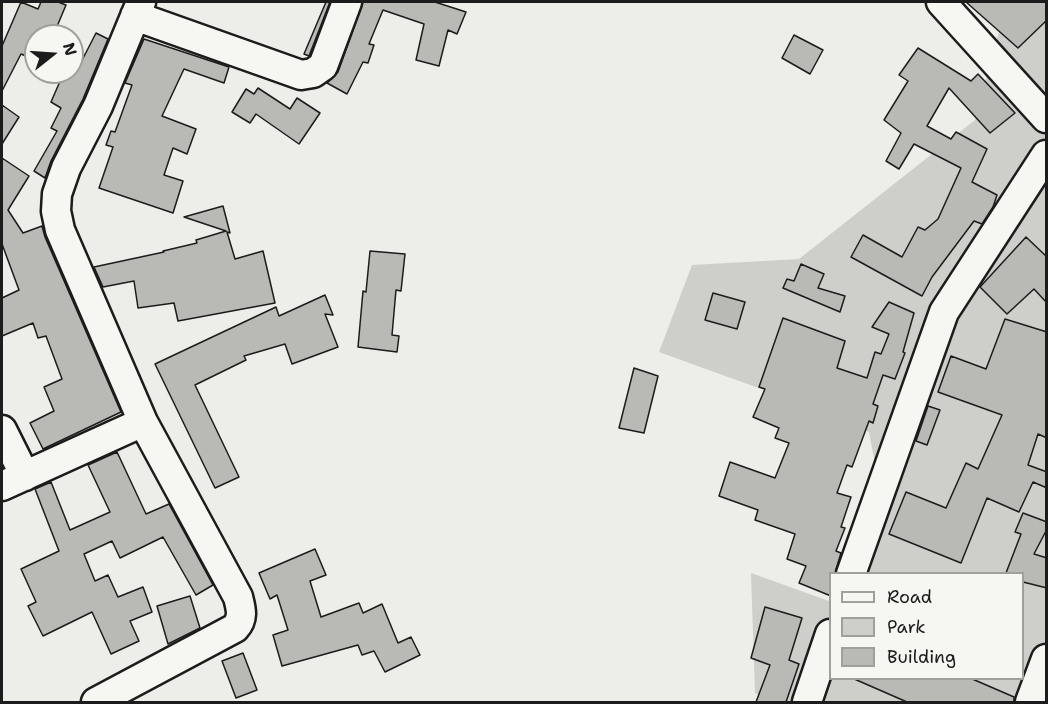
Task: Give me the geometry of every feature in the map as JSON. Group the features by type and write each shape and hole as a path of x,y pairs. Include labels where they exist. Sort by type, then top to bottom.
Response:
{"street":[{"path":"96,702 235,628 241,622 241,606 143,422 60,230 56,211 57,194 66,168 98,106 138,9 301,75 313,73 323,66 347,2"},
{"path":"941,2 1047,118"},
{"path":"852,572 944,312 1047,155"},
{"path":"2,430 13,481 143,422"},
{"path":"807,702 829,640"},
{"path":"1030,702 1047,659"}],"green space":[{"path":"1007,2 1046,2 1046,702 774,702 755,693 751,573 829,601 829,680 1024,680 1024,572 840,572 878,480 869,432 764,390 659,352 692,265 799,259 975,120"}],"building":[{"path":"21,2 38,9 41,2 58,2 66,5 58,24 24,24 24,55 21,54 2,91 2,46"},
{"path":"326,2 330,2 309,56 304,54"},
{"path":"363,2 435,2 466,12 457,34 448,30 439,66 416,60 424,24 383,10 369,44 374,45 368,63 363,62 347,94 327,83 338,72"},
{"path":"966,2 1047,2 1047,20 1018,48"},
{"path":"96,33 108,39 83,99 51,161 45,178 34,171 57,131 51,128 61,108 51,102 59,84 84,84 84,56"},
{"path":"794,35 823,50 810,74 782,58"},
{"path":"144,39 229,67 224,83 184,69 162,116 196,129 187,154 173,148 164,175 183,181 173,213 99,188 113,147 106,145 111,131 115,132 132,85 125,83"},
{"path":"918,48 971,81 978,74 1015,113 990,133 949,88 927,126 951,139 956,132 987,149 972,182 997,195 993,207 982,224 974,221 932,277 922,296 851,257 863,235 902,257 918,227 925,230 938,219 961,168 914,144 899,169 886,161 901,133 884,120 908,81 899,75"},
{"path":"258,88 290,109 297,98 320,113 299,144 256,114 250,123 232,112 246,89 254,94"},
{"path":"2,105 19,117 2,144"},
{"path":"2,158 29,176 8,210 23,233 42,226 121,412 43,449 30,423 54,411 44,387 62,379 46,336 38,338 33,323 2,336 2,298 19,290 2,244"},
{"path":"223,206 230,233 227,232 235,259 263,251 275,303 178,321 174,303 138,308 134,281 103,287 94,267 197,243 196,240 226,231 184,217"},
{"path":"1026,237 1047,257 1047,303 1034,289 1007,314 980,287"},
{"path":"370,251 405,254 401,291 396,290 392,335 399,336 397,352 358,347 363,291 366,292"},
{"path":"801,264 824,274 818,288 845,296 840,312 783,288 787,279 794,281"},
{"path":"713,293 745,302 737,329 705,320"},
{"path":"325,295 333,315 325,314 338,347 292,364 285,344 244,356 246,360 195,385 239,477 215,488 155,364 276,307 279,316"},
{"path":"889,302 914,313 903,352 905,353 895,379 883,375 873,404 878,406 873,423 869,421 852,467 847,465 837,493 851,497 841,527 845,528 836,551 841,553 835,572 829,572 829,595 799,583 806,566 787,559 795,534 755,520 758,510 719,496 730,462 775,478 789,443 775,438 779,428 753,417 765,389 759,387 783,318 845,341 837,368 867,378 875,352 881,354 889,334 872,327"},
{"path":"1005,319 1047,332 1047,438 1038,434 1028,465 1047,472 1047,488 1033,482 1019,512 987,498 961,563 889,534 906,492 946,508 966,463 978,469 1002,415 938,392 951,356 986,369"},
{"path":"634,368 658,376 644,433 619,428"},
{"path":"928,406 940,410 927,445 916,441"},
{"path":"117,452 146,514 169,504 213,585 196,595 163,537 120,558 112,541 84,554 95,581 108,575 118,597 143,587 152,612 130,621 139,641 111,654 92,612 43,636 28,606 36,602 21,569 59,551 35,489 51,482 70,530 110,512 88,465"},
{"path":"1023,513 1047,522 1047,529 1034,554 1047,558 1047,588 1024,582 1024,572 1006,572 1021,534 1015,532"},
{"path":"315,549 326,575 310,581 321,617 359,603 363,613 382,604 398,643 411,637 420,655 385,672 374,651 362,655 358,645 282,666 273,635 288,630 277,595 270,599 259,573"},
{"path":"190,596 200,628 168,644 157,606"},
{"path":"765,607 802,618 789,660 799,664 786,702 756,702 770,665 751,658"},
{"path":"243,653 257,690 236,698 222,661"},
{"path":"857,680 975,680 1014,697 1014,702 907,702"}]}
